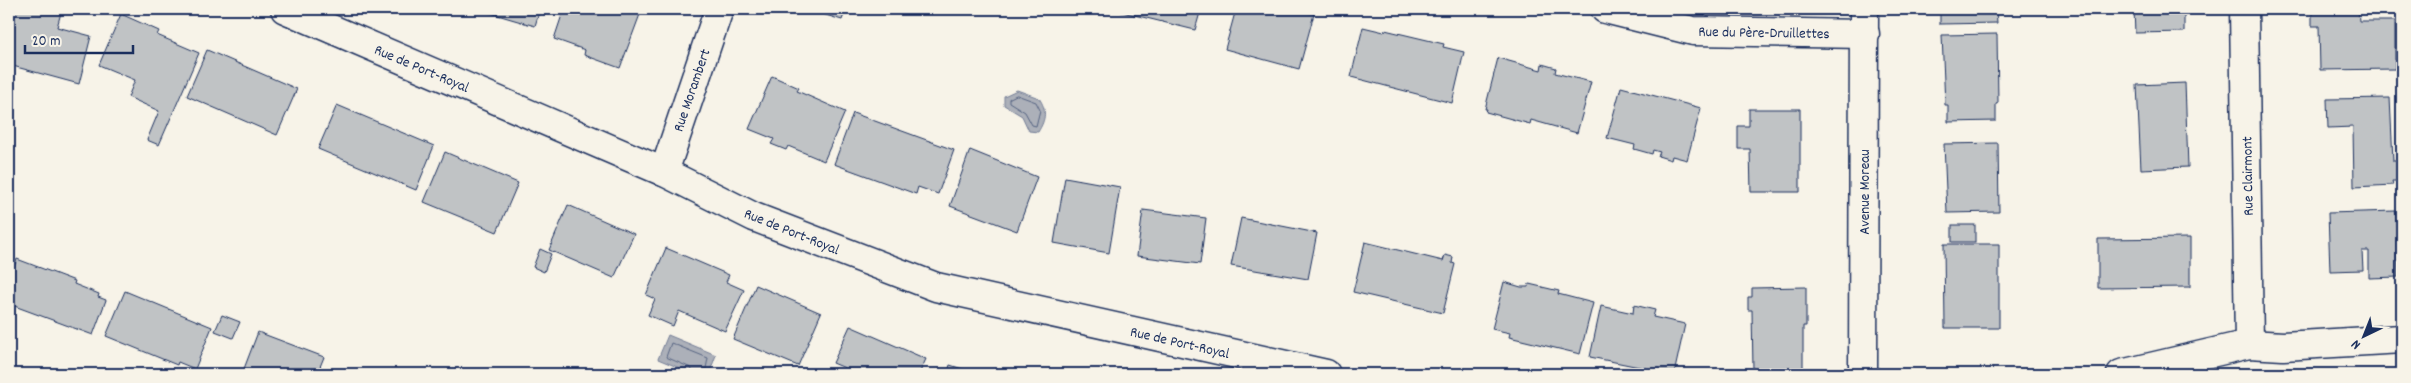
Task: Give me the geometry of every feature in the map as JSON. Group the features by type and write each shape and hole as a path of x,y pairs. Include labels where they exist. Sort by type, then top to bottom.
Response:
{"street":[{"name":"Rue de Port-Royal","path":"285,9 664,172 754,217 936,287 1326,374"},
{"name":"Rue Morambert","path":"664,172 719,9"},
{"name":"Rue du Père-Druillettes","path":"1605,9 1694,31 1864,21"},
{"name":"Rue Clairmont","path":"2244,9 2249,344"},
{"name":"Avenue Moreau","path":"1863,374 1864,21"},
{"path":"2121,374 2249,344 2283,346 2402,339"}],"water":[{"path":"1017,90 1039,98 1042,102 1044,111 1043,123 1038,132 1029,131 1022,116 1004,105 1004,96"},
{"path":"668,335 716,355 709,374 694,374 658,359"}],"building":[{"path":"10,9 62,9 57,27 91,36 79,84 9,65"},
{"path":"477,9 540,9 535,26"},
{"path":"564,9 642,9 620,68 584,55 585,50 554,39"},
{"path":"806,9 846,9 842,20"},
{"path":"1110,9 1201,9 1195,30"},
{"path":"1236,9 1295,9 1314,14 1299,69 1225,49"},
{"path":"1940,9 1996,9 1997,23 1940,24"},
{"path":"2134,9 2184,9 2184,32 2135,33"},
{"path":"2312,9 2358,9 2359,21 2395,21 2395,69 2320,70 2319,26 2312,26"},
{"path":"121,14 159,31 157,35 199,53 159,145 147,140 159,111 128,97 135,80 99,65"},
{"path":"1363,27 1384,32 1385,30 1444,44 1443,47 1464,52 1452,103 1351,77"},
{"path":"1997,34 1998,103 1996,104 1996,121 1948,122 1948,105 1945,105 1942,35"},
{"path":"207,50 297,89 277,135 187,96"},
{"path":"1498,58 1541,70 1542,64 1556,68 1555,73 1591,82 1577,133 1531,120 1530,124 1486,112 1487,109 1485,109"},
{"path":"772,76 799,88 797,91 845,112 824,161 788,146 786,150 771,144 774,139 749,129"},
{"path":"2185,83 2188,167 2141,169 2137,85"},
{"path":"1621,87 1701,108 1687,160 1672,156 1671,160 1658,156 1660,152 1653,150 1652,154 1634,149 1635,145 1607,138"},
{"path":"2390,98 2393,161 2401,161 2402,181 2392,181 2393,185 2354,187 2353,127 2328,128 2327,99"},
{"path":"337,105 434,146 416,190 318,149"},
{"path":"1749,109 1800,109 1800,192 1751,192 1750,149 1738,149 1738,126 1749,126"},
{"path":"853,113 954,150 938,194 918,187 916,194 834,164"},
{"path":"1998,143 1999,212 1947,213 1944,144"},
{"path":"970,150 1037,177 1017,231 950,206"},
{"path":"445,152 518,183 497,232 424,202"},
{"path":"1065,177 1120,187 1109,253 1054,243"},
{"path":"568,205 634,234 614,278 549,250"},
{"path":"1143,210 1206,218 1200,264 1137,256"},
{"path":"2396,211 2398,277 2369,278 2369,251 2362,251 2363,270 2330,271 2328,213"},
{"path":"1241,218 1317,233 1308,279 1231,266"},
{"path":"1952,225 1975,225 1975,242 1952,242"},
{"path":"2190,238 2190,287 2098,288 2098,239"},
{"path":"1365,242 1443,261 1445,255 1453,257 1452,263 1455,264 1443,313 1353,292"},
{"path":"1944,244 1999,244 1999,328 1945,328"},
{"path":"666,248 729,275 726,282 744,290 725,331 679,311 673,326 648,315 655,299 646,295"},
{"path":"540,249 551,254 544,272 533,267"},
{"path":"17,259 75,281 74,284 99,294 98,297 106,300 93,335 9,304 9,280"},
{"path":"1504,282 1521,287 1528,287 1529,284 1559,291 1558,294 1593,303 1580,354 1509,337 1510,333 1492,329"},
{"path":"756,285 821,313 798,366 733,339"},
{"path":"1806,287 1806,326 1803,326 1803,370 1753,370 1752,310 1748,310 1748,297 1752,297 1752,288"},
{"path":"125,291 212,327 195,369 178,362 177,365 106,336"},
{"path":"1634,305 1655,310 1653,317 1685,324 1674,374 1590,357 1601,306 1633,313"},
{"path":"222,315 240,322 233,338 215,331"},
{"path":"850,326 926,359 919,374 850,374 852,371 833,363"},
{"path":"258,332 324,357 317,374 242,374"},
{"path":"950,365 978,374 947,374"}]}
